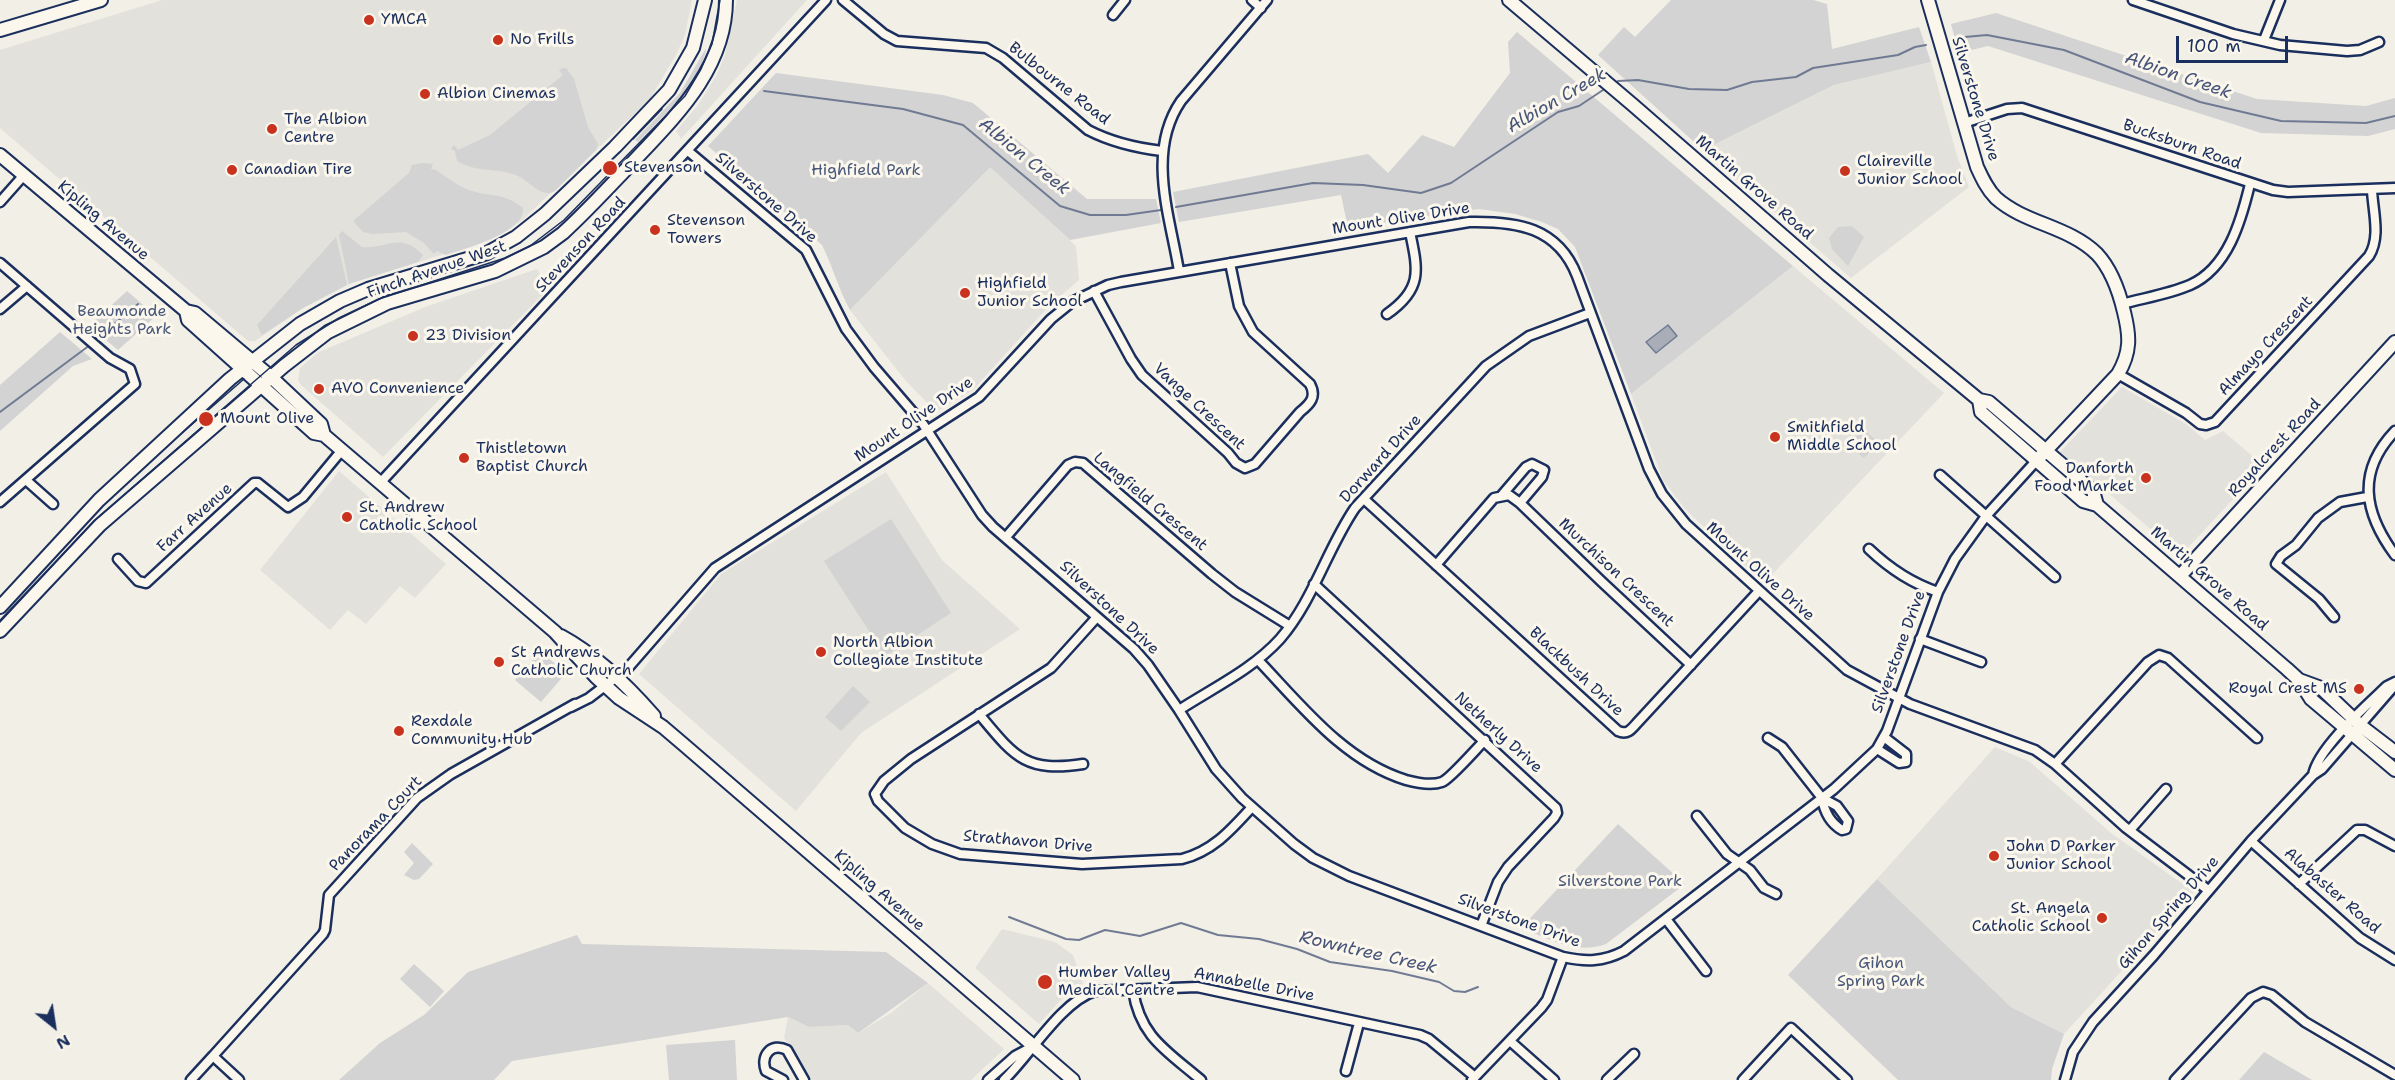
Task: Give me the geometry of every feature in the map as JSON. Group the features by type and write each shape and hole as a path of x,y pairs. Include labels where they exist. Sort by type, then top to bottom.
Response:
{"main road":[{"path":"0,30 101,0"},
{"name":"Finch Avenue West","path":"0,606 99,500 247,365 300,324 340,301 376,286 487,253 530,226 560,201 669,90 693,48 705,0"},
{"name":"Finch Avenue West","path":"0,631 100,525 260,386 328,332 364,312 414,294 495,271 544,247 581,218 668,125 697,89 721,36 726,0"},
{"name":"Martin Grove Road","path":"1509,0 1828,275 1979,400 1989,402 2041,456 2093,491 2097,505 2299,680 2311,699 2395,770"},
{"name":"Silverstone Drive","path":"1928,0 1977,166 1985,184 1996,198 2071,236 2096,254 2109,270 2122,304 2130,339 2125,361 2118,374 2041,456"},
{"name":"Kipling Avenue","path":"0,155 186,311 195,313 247,365 260,386 314,433 324,435 381,482 515,600 555,632 577,645 616,678 663,727 1072,1080"},
{"name":"Royalcrest Road","path":"2180,576 2395,342"},
{"name":"Kipling Avenue","path":"247,365 271,377 321,424 324,435"},
{"name":"Kipling Avenue","path":"555,632 601,689 663,727"},
{"name":"Martin Grove Road","path":"2299,680 2320,688 2357,722 2395,752"}],"street":[{"name":"Stevenson Road","path":"381,482 826,0"},
{"name":"Bulbourne Road","path":"843,0 884,34 897,41 986,48 1003,58 1088,130 1112,141 1162,151"},
{"path":"1113,15 1125,0"},
{"path":"1252,0 1261,8"},
{"path":"1179,271 1163,179 1162,151 1170,121 1181,101 1267,0"},
{"path":"2133,0 2233,34 2280,45 2347,51 2360,50 2379,42"},
{"path":"2264,40 2280,0"},
{"name":"Bucksburn Road","path":"1964,123 2007,109 2031,110 2250,184 2281,192 2395,189"},
{"name":"Silverstone Drive","path":"687,152 806,250 846,328 874,367 912,409 971,500 993,527 1134,649 1179,710 1216,769 1252,807 1294,844 1333,869 1563,957 1587,962 1611,958 1624,951 1864,764 1884,737 1938,592 1954,559 1986,516 2041,456"},
{"path":"0,202 24,175"},
{"path":"2122,304 2188,286 2203,277 2233,240 2250,184"},
{"name":"Almayo Crescent","path":"2118,374 2186,413 2200,424 2215,422 2369,256 2375,247 2376,237 2372,190"},
{"name":"Mount Olive Drive","path":"616,678 631,665 706,578 725,561 979,397 1051,319 1072,302 1114,283 1469,222 1492,221 1526,227 1542,233 1566,252 1654,480 1686,524 1847,669 1910,704 2022,745 2055,764 2104,810 2208,890"},
{"path":"1387,314 1401,304 1414,285 1416,260 1410,232"},
{"path":"0,263 104,353 130,369 135,384 0,502"},
{"name":"Vange Crescent","path":"1094,291 1142,375 1228,453 1236,463 1245,468 1255,464 1300,412 1308,406 1312,401 1313,390 1310,384 1253,332 1239,306 1230,263"},
{"path":"0,309 27,286"},
{"name":"Dorward Drive","path":"1179,710 1258,660 1290,626 1342,527 1364,499 1486,366 1529,336 1590,313"},
{"path":"2395,431 2377,455 2367,497 2384,539 2395,555"},
{"name":"Farr Avenue","path":"118,559 138,581 147,583 254,483 258,483 288,507 303,497 342,450"},
{"name":"Langfield Crescent","path":"1006,537 1068,465 1075,462 1083,463 1212,574 1235,592 1290,626"},
{"path":"1436,565 1494,498 1502,495 1526,467 1532,464 1538,466 1544,470 1542,477 1520,503"},
{"path":"1940,475 2055,577"},
{"path":"26,480 53,504"},
{"name":"Murchison Crescent","path":"1502,495 1514,497 1691,665"},
{"path":"2334,617 2319,599 2276,564 2281,556 2296,545 2325,512 2340,502 2367,497"},
{"name":"Blackbush Drive","path":"1364,499 1618,731 1626,733 1759,591"},
{"path":"1869,549 1880,560 1912,582 1938,592"},
{"name":"Netherly Drive","path":"1314,584 1552,803 1557,813 1508,867 1498,882 1481,926"},
{"name":"Strathavon Drive","path":"1097,617 1051,668 911,759 884,781 875,794 878,801 905,828 932,844 960,854 1082,864 1182,859 1208,849 1222,839 1252,807"},
{"path":"1920,639 1981,662"},
{"path":"2055,764 2148,662 2159,655 2168,658 2257,738"},
{"path":"1258,660 1311,717 1358,758 1390,775 1419,784 1443,782 1485,740"},
{"path":"601,689 616,678"},
{"name":"Gihon Spring Drive","path":"2066,1080 2070,1059 2078,1042 2251,841 2313,775 2315,763 2395,683"},
{"name":"Panorama Court","path":"213,1056 326,930 329,895 417,798 451,774 601,689"},
{"path":"979,714 1008,749 1030,764 1057,768 1083,764"},
{"path":"1877,749 1899,763 1903,764 1907,760 1906,754 1884,737"},
{"path":"1768,738 1782,747 1822,798"},
{"path":"2130,830 2166,789"},
{"path":"1697,816 1725,852 1750,870 1764,888 1776,894"},
{"path":"2299,884 2351,833 2357,830 2365,830 2395,846"},
{"name":"Alabaster Road","path":"2251,841 2360,938 2395,960"},
{"path":"1666,919 1706,971"},
{"path":"1474,1079 1547,1000 1563,957"},
{"name":"Annabelle Drive","path":"1033,1046 1074,1001 1084,994 1095,991 1197,987 1359,1023 1411,1032 1429,1039 1474,1079"},
{"path":"1133,990 1144,1028 1154,1040 1201,1080"},
{"path":"2175,1080 2251,998 2263,992 2272,995 2305,1022 2395,1075"},
{"path":"1346,1071 1359,1023"},
{"path":"1743,1080 1791,1028 1847,1080"},
{"path":"1510,1041 1554,1080"},
{"path":"988,1080 1015,1056 1033,1046"},
{"path":"1004,1080 1022,1062 1033,1046"},
{"path":"783,1080 766,1071 764,1065 764,1055 777,1047 787,1050 804,1080"},
{"path":"1607,1080 1634,1054"},
{"path":"191,1080 213,1056 239,1080"}],"shaded area":[{"path":"162,0 692,0 685,35 650,99 520,222 481,243 353,282 303,308 255,341 248,341 0,128 0,50"},
{"path":"737,0 807,0 681,139 676,131 698,105 716,76 725,55"},
{"name":"Claireville Junior School","path":"1931,62 1957,156 1969,187 1851,278 1703,150 1834,85"},
{"name":"Highfield Junior School","path":"990,166 1076,246 1079,280 1049,306 972,391 936,412 905,380 850,310"},
{"name":"Smithfield Middle School","path":"1793,266 1944,393 1764,583 1685,509 1663,480 1631,394"},
{"path":"537,269 549,288 383,457 298,380 300,368 317,353 425,307"},
{"path":"1668,325 1677,336 1656,353 1646,342"},
{"path":"2122,387 2186,424 2205,440 2223,431 2264,466 2181,555 2060,452"},
{"name":"St. Andrew Catholic School","path":"339,471 446,564 415,598 400,586 366,624 348,610 330,630 260,570"},
{"name":"North Albion Collegiate Institute","path":"886,472 942,560 1020,629 861,733 796,811 639,674 721,574"},
{"path":"1995,747 2030,762 2111,833 2194,892 2064,1034 2011,1007 1877,879"},
{"path":"1002,929 1055,942 1073,955 1083,984 1067,993 1039,1024 975,968"},
{"path":"928,983 1004,1049 971,1080 812,1080 784,1038 788,1017 809,1027 848,1025 858,1033 891,1013"}],"green space":[{"path":"1671,0 1813,0 1827,4 1832,49 1919,27 1931,62 1834,85 1703,150 1598,55 1624,27 1635,37"},
{"path":"1996,13 2257,99 2366,106 2395,98 2395,129 2368,136 2261,133 1988,46 1959,53 1951,24"},
{"path":"1517,32 1793,266 1631,394 1575,247 1558,229 1542,222 1515,214 1479,209 1348,228 1341,195 1179,222 1173,192 1368,154 1388,173 1422,135 1454,147 1510,73 1508,42"},
{"path":"706,48 697,73 679,99 638,142 635,140 680,93"},
{"path":"566,68 574,79 588,127 598,144 596,150 555,191 545,193 510,173 472,167 457,161 455,151 451,149 454,145 458,150 490,135 563,75 559,70"},
{"name":"Highfield Park","path":"776,73 943,95 973,103 1087,199 1156,199 1161,223 1070,240 990,167 850,310 822,245 708,146"},
{"path":"433,164 431,169 469,190 509,199 523,208 521,217 505,232 480,244 446,255 437,251 434,254 424,243 406,232 372,234 363,232 353,221 409,173 412,165"},
{"path":"1852,226 1864,237 1848,266 1832,249 1829,238 1838,227"},
{"path":"342,231 362,247 400,242 415,248 423,255 418,262 349,284 339,235"},
{"path":"336,237 347,285 303,308 262,335 257,325"},
{"name":"Beaumonde Heights Park","path":"127,291 156,316 118,350 89,326"},
{"name":"Beaumonde Heights Park","path":"60,332 92,359 73,366 0,431 0,385"},
{"path":"1863,429 1878,442 1864,458 1848,445"},
{"path":"891,519 951,613 885,656 824,561"},
{"path":"540,651 566,673 541,702 515,680"},
{"path":"853,686 870,702 841,731 825,717"},
{"name":"Silverstone Park","path":"1618,824 1685,884 1606,944 1595,947 1573,947 1521,928"},
{"path":"412,843 433,864 419,879 414,880 404,875 414,863 404,852"},
{"name":"Gihon Spring Park","path":"1877,879 2011,1007 2064,1034 2052,1069 2051,1080 1898,1080 1788,975"},
{"path":"577,935 582,944 886,952 928,983 858,1033 848,1025 809,1027 788,1017 512,1061 494,1080 339,1080 380,1043 424,1015 468,972"},
{"path":"414,964 444,991 430,1007 400,979"},
{"path":"735,1040 737,1080 669,1080 666,1045"},
{"path":"2264,1052 2312,1080 2239,1080"}],"waterway":[{"name":"Albion Creek","path":"1954,38 1987,35 2064,50 2200,102 2281,121 2366,123 2395,116"},
{"name":"Albion Creek","path":"1613,84 1618,81 1638,80 1689,89 1727,90 1752,82 1796,77 1813,68 1898,55 1915,47 1926,45"},
{"name":"Albion Creek","path":"1176,207 1313,183 1363,185 1421,193 1451,183 1558,112 1579,106 1606,88"},
{"name":"Albion Creek","path":"764,91 903,109 963,125 1060,206 1090,215 1126,215 1161,210"},
{"name":"Albion Creek","path":"94,341 138,304"},
{"name":"Albion Creek","path":"0,412 90,345"},
{"name":"Rowntree Creek","path":"1009,917 1066,939 1079,940 1105,930 1140,936 1181,923 1218,935 1259,939 1297,949 1330,962 1392,971 1439,982 1454,991 1465,992 1478,987"}],"tram line":[{"path":"0,622 94,521 296,345 339,318 379,299 505,258 530,246 564,220 685,96 712,44 720,0"},
{"path":"633,139 662,109"},
{"path":"183,432 244,379"}],"place":[{"name":"YMCA","path":"369,20"},
{"name":"No Frills","path":"498,40"},
{"name":"Albion Cinemas","path":"425,94"},
{"name":"The Albion Centre","path":"272,129"},
{"name":"Stevenson","path":"610,168"},
{"name":"Canadian Tire","path":"232,170"},
{"name":"Claireville Junior School","path":"1845,171"},
{"name":"Stevenson Towers","path":"655,230"},
{"name":"Highfield Junior School","path":"965,293"},
{"name":"23 Division","path":"413,336"},
{"name":"AVO Convenience","path":"319,389"},
{"name":"Mount Olive","path":"206,419"},
{"name":"Smithfield Middle School","path":"1775,437"},
{"name":"Thistletown Baptist Church","path":"464,458"},
{"name":"Danforth Food Market","path":"2146,478"},
{"name":"St. Andrew Catholic School","path":"347,517"},
{"name":"North Albion Collegiate Institute","path":"821,652"},
{"name":"St Andrews Catholic Church","path":"499,662"},
{"name":"Royal Crest MS","path":"2359,689"},
{"name":"Rexdale Community Hub","path":"399,731"},
{"name":"John D Parker Junior School","path":"1994,856"},
{"name":"St. Angela Catholic School","path":"2102,918"},
{"name":"Humber Valley Medical Centre","path":"1045,982"}]}
